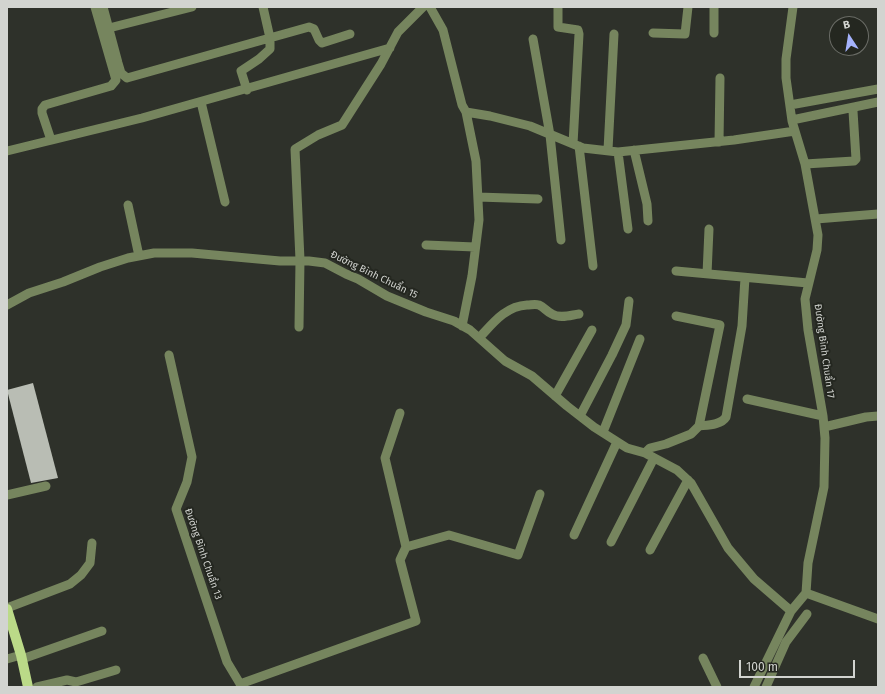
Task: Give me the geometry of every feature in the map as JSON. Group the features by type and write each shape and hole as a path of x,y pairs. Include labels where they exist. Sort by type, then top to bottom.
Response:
{"main road":[{"path":"7,609 28,687"}],"street":[{"path":"50,140 42,113 42,109 45,105 111,86 116,80 95,7"},
{"path":"103,7 121,73 127,78 310,27 314,29 319,40 322,42 350,34"},
{"path":"109,28 192,7"},
{"path":"247,90 241,71 259,59 270,49 270,38 263,7"},
{"path":"299,327 300,260 295,149 318,135 342,125 382,64 398,32 423,7"},
{"path":"430,7 443,30 462,105 466,112 476,161 478,196 476,247 462,326"},
{"path":"558,7 558,27 578,30 579,34 576,145 593,266"},
{"path":"653,33 685,34 688,7"},
{"path":"714,7 714,33"},
{"name":"Đường Bình Chuẩn 17","path":"793,7 786,59 786,78 792,120 805,164 818,235 817,250 805,299 806,316 823,416 825,438 824,488 808,563 806,593"},
{"path":"608,150 614,34"},
{"path":"533,39 550,134 561,240"},
{"path":"7,151 142,118 247,90 390,48"},
{"path":"719,142 720,78"},
{"path":"790,105 878,89"},
{"path":"201,102 225,202"},
{"path":"792,120 878,102"},
{"path":"805,164 854,161 856,159 853,111"},
{"path":"466,112 490,116 530,126 584,148 618,152 719,142 795,131"},
{"path":"634,150 647,204 648,221"},
{"path":"618,152 628,229"},
{"path":"478,196 538,199"},
{"path":"128,205 139,256"},
{"path":"816,219 878,214"},
{"path":"707,274 709,229"},
{"path":"426,244 476,247"},
{"name":"Đường Bình Chuẩn 15","path":"7,306 29,293 63,282 100,266 154,253 192,253 280,262 300,260 325,263 358,279 387,296 426,312 454,321 470,330 480,337 504,360 532,376 567,406 617,442 627,448 645,453 677,470 688,480 709,513 728,548 754,579 791,611"},
{"path":"676,271 808,283"},
{"path":"699,426 724,421 726,417 742,326 745,278"},
{"path":"580,416 626,325 629,301"},
{"path":"480,337 500,315 510,309 523,305 537,304 544,307 552,315 564,317 579,314"},
{"path":"645,453 650,448 666,444 691,434 699,426 720,325 676,316"},
{"path":"555,396 592,330"},
{"path":"603,432 640,339"},
{"name":"Đường Bình Chuẩn 13","path":"170,355 192,457 187,482 176,509 227,662 241,685"},
{"path":"747,400 823,416"},
{"path":"241,685 416,621 400,560 406,547 385,458 400,413"},
{"path":"824,427 866,416 878,416"},
{"path":"574,535 617,442"},
{"path":"611,542 654,458"},
{"path":"650,550 688,480"},
{"path":"7,495 46,486"},
{"path":"406,547 449,535 518,555 540,494"},
{"path":"7,609 70,584 81,575 90,563 92,543"},
{"path":"754,687 791,611 806,593 878,619"},
{"path":"766,687 786,642 807,614"},
{"path":"7,659 21,657 102,631"},
{"path":"703,658 717,687"},
{"path":"37,687 67,680 76,682 116,670"}],"building":[{"path":"33,383 58,478 31,483 7,390"}]}
